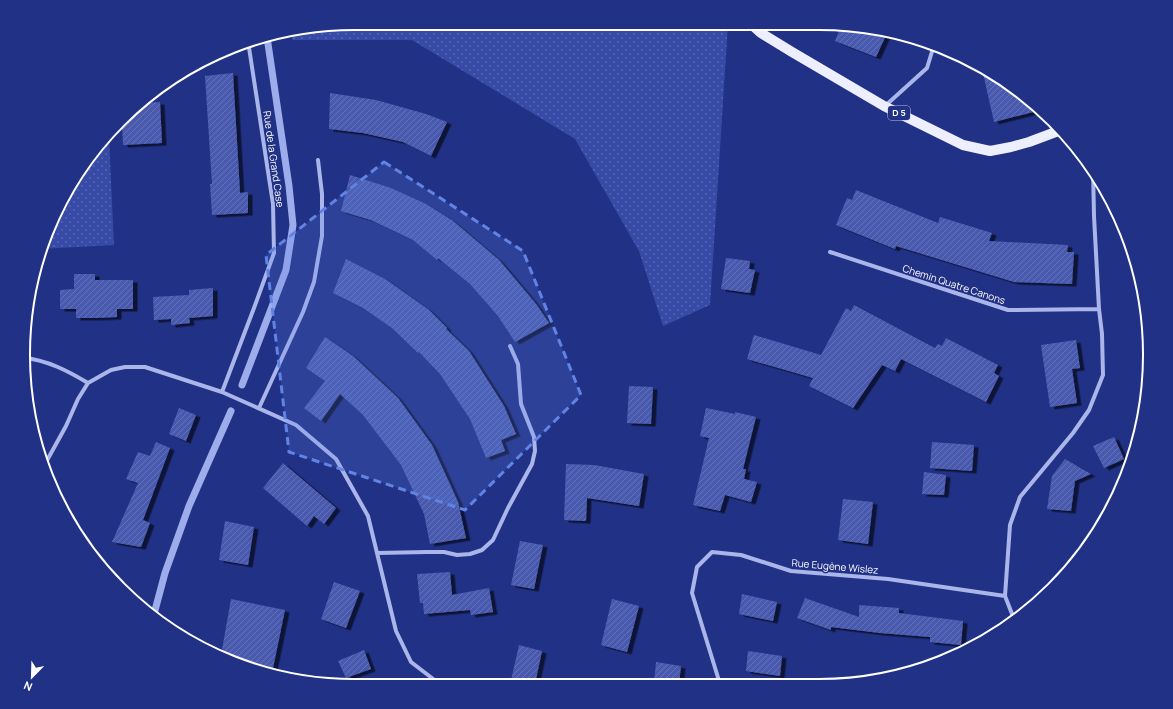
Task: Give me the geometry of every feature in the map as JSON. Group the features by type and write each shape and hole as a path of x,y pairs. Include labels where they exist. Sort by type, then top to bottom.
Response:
{"main road":[{"name":"D 5","path":"758,30 884,106 963,144 990,151 1029,142 1055,132"}],"street":[{"name":"Rue de la Grand Case","path":"222,392 274,253 273,204 249,47"},
{"path":"884,106 927,68 932,51"},
{"path":"259,408 303,312 314,282 322,236 322,194 318,160"},
{"path":"1012,615 1005,596 1010,525 1020,497 1074,433 1089,410 1103,375 1093,182"},
{"name":"Chemin Quatre Canons","path":"830,252 1008,310 1099,309"},
{"path":"377,553 444,552 457,555 470,554 482,550 493,540 508,508 532,464 535,451 534,437 521,404 518,364 510,346"},
{"path":"30,359 56,366 88,383"},
{"path":"47,460 66,426 78,399 88,383 111,370 126,367 144,367 222,392 296,425 336,459 368,516 396,631 411,662 433,679"},
{"name":"Rue Eugène Wislez","path":"718,679 692,593 697,568 712,552 741,555 791,571 888,580 1005,596"}],"highlighted area":[{"path":"384,162 523,251 581,395 465,510 289,452 266,255"}],"shaded area":[{"path":"354,30 728,30 710,305 663,326 639,251 575,139 412,40 292,40 292,36"},
{"path":"109,143 114,245 48,249 63,211 73,192 97,157"}],"building":[{"path":"839,31 885,37 876,57 835,41"},
{"path":"233,73 240,193 248,192 248,213 212,215 210,184 212,184 205,76"},
{"path":"983,74 1016,97 1033,112 994,122"},
{"path":"330,93 376,100 426,114 447,122 431,156 403,142 363,133 329,129"},
{"path":"160,102 162,143 123,145 122,128 151,103"},
{"path":"350,175 391,188 426,204 453,221 499,260 536,304 549,323 515,342 498,316 470,284 438,258 437,260 413,240 371,220 341,211"},
{"path":"856,190 938,223 940,217 992,233 989,241 1068,245 1067,252 1074,252 1072,284 1014,282 896,246 895,249 836,225 847,198 852,200"},
{"path":"726,258 750,261 749,269 755,270 750,293 721,289"},
{"path":"346,259 385,279 429,310 469,351 504,406 516,434 501,440 505,451 486,458 470,419 440,374 419,352 418,353 392,328 363,308 333,293"},
{"path":"74,274 95,274 95,280 133,280 133,309 117,309 117,317 76,318 76,309 60,309 60,290 74,289"},
{"path":"213,288 213,316 189,318 190,323 171,325 171,319 154,320 153,297 189,295 189,290"},
{"path":"854,305 935,348 938,344 942,346 946,338 998,365 994,373 999,376 986,402 901,359 895,371 882,365 853,408 809,386 813,378 747,359 754,335 821,355 846,308 851,311"},
{"path":"325,337 353,356 398,398 432,445 458,502 466,538 430,544 424,514 401,465 363,415 340,394 321,421 304,408 325,381 306,368"},
{"path":"1076,340 1080,368 1072,369 1077,403 1050,407 1041,345"},
{"path":"629,386 653,387 651,424 627,423"},
{"path":"179,408 196,415 186,441 169,434"},
{"path":"706,408 735,414 735,412 756,417 743,469 746,469 744,479 757,482 751,502 725,495 720,511 693,505 709,438 700,436"},
{"path":"1114,437 1124,459 1104,468 1093,446"},
{"path":"156,442 170,448 143,520 150,523 141,547 112,542 138,483 126,479 138,452 150,456"},
{"path":"932,442 974,445 972,471 930,468"},
{"path":"1065,459 1091,474 1075,481 1071,511 1047,509 1052,476"},
{"path":"283,463 336,508 324,524 314,516 307,526 263,488"},
{"path":"566,464 594,465 644,474 639,506 587,498 586,521 564,520"},
{"path":"924,472 946,475 944,495 922,494"},
{"path":"843,499 873,502 868,544 838,540"},
{"path":"225,521 254,527 248,565 219,560"},
{"path":"520,541 543,545 534,589 511,585"},
{"path":"450,572 452,595 489,588 493,612 471,615 470,610 424,614 423,603 420,603 417,574"},
{"path":"334,582 360,591 346,628 321,619"},
{"path":"742,594 777,602 773,621 739,614"},
{"path":"805,598 859,617 859,605 899,608 899,613 963,621 961,645 930,642 930,637 831,627 831,630 797,618"},
{"path":"231,599 285,610 273,668 250,662 222,651"},
{"path":"612,599 639,606 627,652 601,645"},
{"path":"519,645 542,651 536,679 511,679"},
{"path":"364,650 371,669 346,678 338,661"},
{"path":"748,651 782,656 780,676 746,671"},
{"path":"656,662 681,666 680,679 654,679"}],"waterway":[{"path":"242,385 286,270 293,225 289,186 268,42"},
{"path":"155,610 165,573 189,506 231,411"}]}
